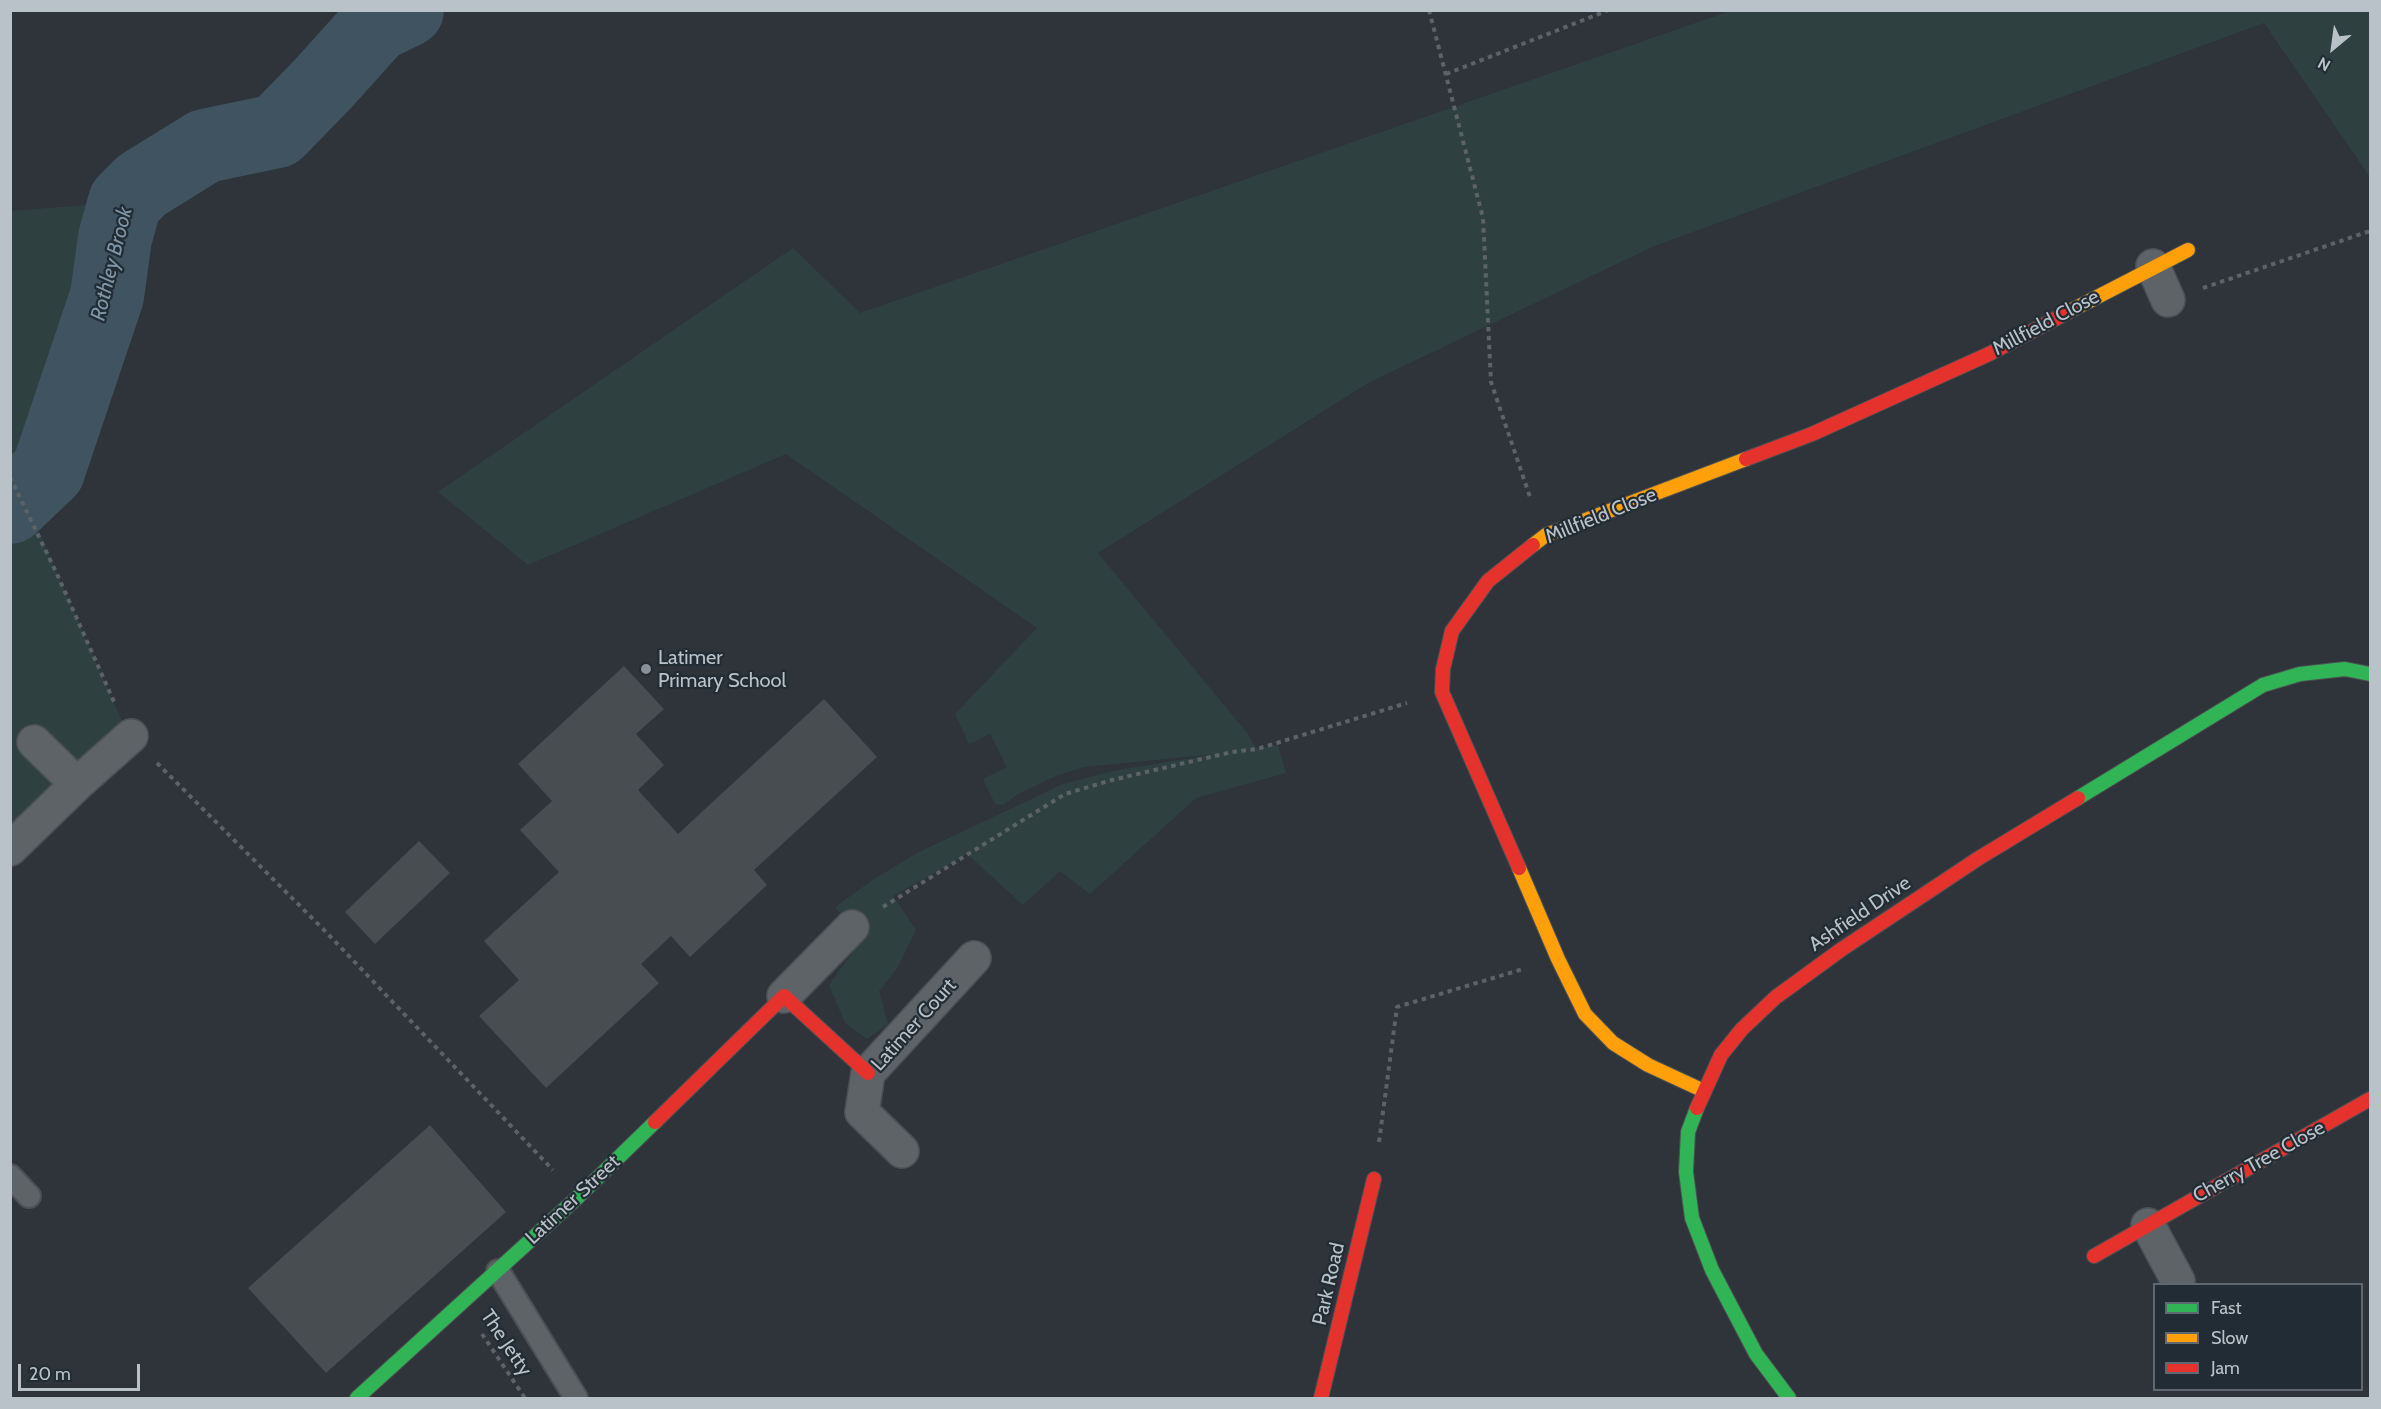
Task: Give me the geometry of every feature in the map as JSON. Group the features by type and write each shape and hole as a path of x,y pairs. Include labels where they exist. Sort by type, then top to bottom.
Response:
{"street":[{"name":"Millfield Close","path":"1704,1091 1648,1065 1613,1043 1585,1014 1558,959 1442,692 1443,669 1452,631 1488,581 1546,535 1812,434 1989,354 2153,266 2188,250"},
{"path":"2153,266 2168,300"},
{"name":"Ashfield Drive","path":"1789,1398 1756,1354 1712,1270 1692,1218 1686,1172 1688,1132 1721,1055 1742,1029 1776,997 1842,949 1979,858 2262,685 2300,674 2334,670 2345,669 2370,674"},
{"path":"10,849 131,736"},
{"path":"34,742 77,784"},
{"name":"Latimer Street","path":"357,1398 578,1197 852,927"},
{"name":"Latimer Court","path":"902,1151 862,1112 868,1073 974,958"},
{"path":"784,996 868,1073"},
{"name":"Cherry Tree Close","path":"2094,1256 2370,1100"},
{"name":"Park Road","path":"1321,1398 1374,1179"},
{"path":"2148,1225 2178,1281"}],"lane":[{"path":"10,1176 29,1196"},
{"path":"498,1271 576,1398"}],"path":[{"path":"1429,10 1483,218 1491,382 1533,505 1546,535"},
{"path":"1446,74 1610,10"},
{"path":"2168,300 2370,231"},
{"path":"10,477 131,736 326,932 578,1197"},
{"path":"852,927 1065,794 1112,780 1232,752 1257,749 1442,692"},
{"path":"1374,1179 1397,1007 1558,959"},
{"name":"The Jetty","path":"462,1303 525,1398"}],"shaded area":[{"path":"1730,11 2370,11 2370,177 2264,23 1652,247 1368,383 1098,553 1248,734 1256,748 1278,745 1286,773 1196,798 1090,894 1060,871 1023,905 967,854 893,896 916,930 898,967 879,991 888,1024 867,1039 845,1023 829,985 862,939 835,907 874,879 917,853 1063,784 1113,771 1216,754 1084,767 1058,775 1018,794 1003,805 995,804 983,779 1007,767 990,734 969,744 955,714 1037,628 786,454 528,565 438,492 793,248 860,313"},
{"path":"125,202 110,275 75,395 57,445 26,485 11,471 11,211"},
{"path":"10,475 21,491 126,730 10,846"}],"building":[{"path":"624,666 664,709 636,734 664,765 638,790 678,834 824,699 877,757 754,870 767,885 690,957 671,936 641,964 659,983 546,1088 479,1016 519,980 484,941 559,872 520,830 552,801 518,764"},
{"path":"419,841 450,873 375,944 345,912"},
{"path":"430,1125 506,1212 326,1373 248,1288"}],"waterway":[{"name":"Rothley Brook","path":"10,507 48,471 107,296 115,238 125,202 142,185 205,146 277,131 376,25 407,10"}],"traffic: fast":[{"path":"2078,798 2263,685 2300,674 2345,669 2370,674"},
{"path":"1697,1108 1688,1132 1686,1172 1692,1218 1712,1270 1756,1354 1789,1398"},
{"path":"357,1398 578,1197 655,1122"}],"traffic: slow":[{"path":"2072,310 2188,250"},
{"path":"1533,545 1546,535 1746,459"},
{"path":"1519,868 1558,959 1585,1014 1613,1043 1648,1065 1704,1091"}],"traffic: jam":[{"path":"1746,459 1812,434 1989,354 2072,310"},
{"path":"1519,868 1442,692 1443,669 1452,631 1488,581 1533,545"},
{"path":"1697,1108 1721,1055 1742,1029 1776,997 1842,949 1979,858 2078,798"},
{"path":"655,1122 784,996 868,1073"},
{"path":"2094,1256 2370,1099"},
{"path":"1321,1398 1374,1179"}],"place":[{"name":"Latimer Primary School","path":"646,669"}]}
